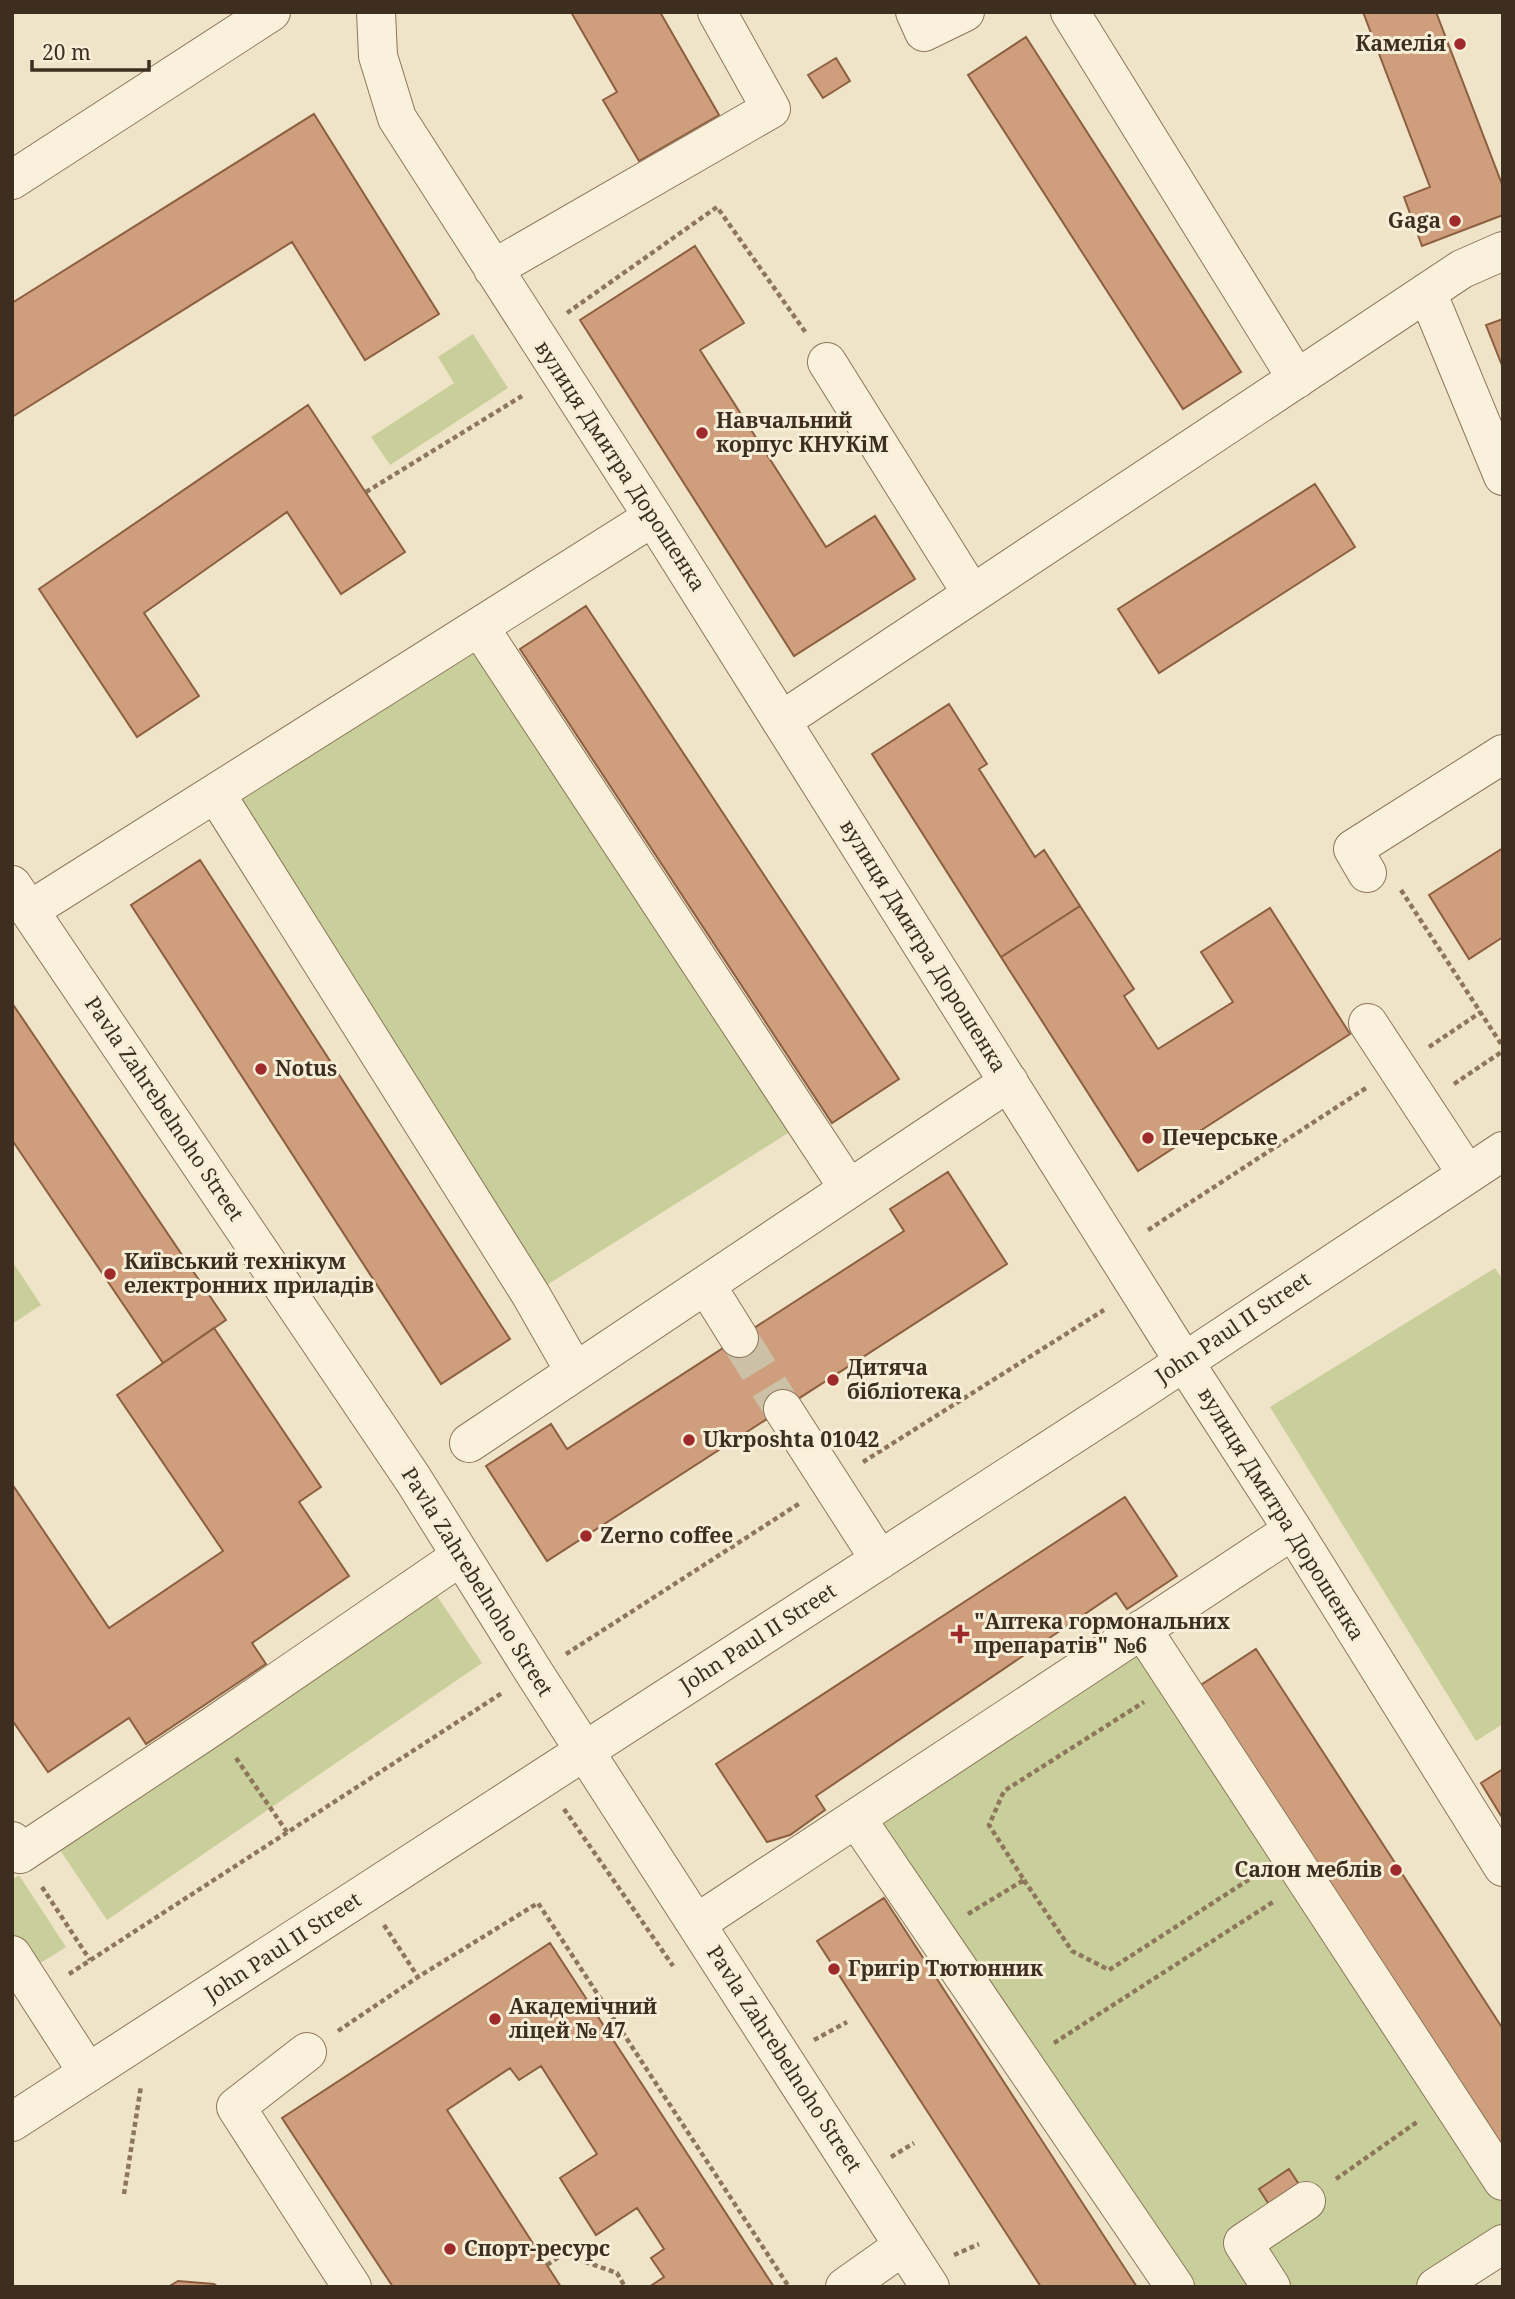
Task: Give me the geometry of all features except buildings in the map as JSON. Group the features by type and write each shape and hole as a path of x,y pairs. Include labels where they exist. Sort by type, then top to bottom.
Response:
{"street":[{"name":"вулиця Дмитра Дорошенка","path":"376,12 377,56 397,118 653,517 1503,1867"},
{"path":"493,269 771,109 717,12"},
{"path":"915,12 924,32 965,12"},
{"path":"1070,12 1297,379"},
{"path":"12,180 252,17"},
{"path":"781,721 1462,269 1503,251"},
{"path":"1427,292 1503,476"},
{"path":"827,362 972,594"},
{"path":"21,898 216,794 653,517"},
{"path":"480,628 849,1189"},
{"path":"1367,856 1503,754"},
{"path":"216,794 531,1295 575,1372"},
{"name":"Pavla Zahrebelnoho Street","path":"21,898 405,1468 930,2287"},
{"path":"1368,1023 1467,1174"},
{"path":"470,1443 1009,1082"},
{"name":"John Paul II Street","path":"12,2122 1128,1399 1183,1360 1503,1151"},
{"path":"706,1285 739,1338"},
{"path":"783,1409 880,1560"},
{"path":"697,1923 1293,1530"},
{"path":"12,1841 20,1854 461,1556"},
{"path":"1142,1629 1503,2181"},
{"path":"856,1818 1175,2287"},
{"path":"12,1955 88,2073"},
{"path":"307,2052 236,2107 352,2287"},
{"path":"1271,2287 1243,2243 1306,2201"},
{"path":"1436,2287 1503,2244"},
{"path":"845,2287 904,2246"}],"path":[{"path":"560,318 717,207 827,362"},
{"path":"366,492 522,396"},
{"path":"1367,856 1481,1012 1503,1049 1452,1086"},
{"path":"1115,1252 1481,1012"},
{"path":"60,1914 90,1960 535,1674"},
{"path":"1176,1682 1004,1791 989,1825 1024,1880 1072,1951 1108,1970 1298,1867"},
{"path":"213,1726 287,1832"},
{"path":"1021,2064 1298,1867"},
{"path":"934,1935 1024,1880"},
{"path":"307,2052 418,1977 538,1903 789,2287"},
{"path":"384,1924 418,1977"},
{"path":"124,2194 141,2085"},
{"path":"1306,2201 1449,2099"},
{"path":"890,2158 914,2143"},
{"path":"952,2256 979,2244"},
{"path":"547,2265 563,2254 617,2273 625,2287"}],"green space":[{"path":"473,334 508,388 390,465 371,437 454,383 438,357"},
{"path":"480,628 804,1123 531,1295 216,794"},
{"path":"12,1261 41,1305 12,1324"},
{"path":"1495,1268 1503,1280 1503,1724 1476,1741 1270,1407"},
{"path":"435,1593 482,1663 107,1920 60,1850"},
{"path":"1142,1629 1503,2181 1503,2244 1437,2287 1175,2287 856,1818"},
{"path":"19,1875 66,1947 12,1981 12,1880"}],"tunnel":[{"path":"739,1338 783,1409"}],"place":[{"name":"Камелія","path":"1460,44"},
{"name":"Gaga","path":"1455,221"},
{"name":"Навчальний корпус КНУКіМ","path":"702,433"},
{"name":"Notus","path":"261,1069"},
{"name":"Печерське","path":"1148,1138"},
{"name":"Київський технікум електронних приладів","path":"110,1274"},
{"name":"Дитяча бібліотека","path":"833,1380"},
{"name":"Ukrposhta 01042","path":"689,1440"},
{"name":"Zerno coffee","path":"586,1536"},
{"name":"\"Аптека гормональних препаратів\" №6","path":"960,1634"},
{"name":"Салон меблів","path":"1396,1870"},
{"name":"Григір Тютюнник","path":"834,1969"},
{"name":"Академічний ліцей № 47","path":"495,2019"},
{"name":"Спорт-ресурс","path":"450,2249"}]}
